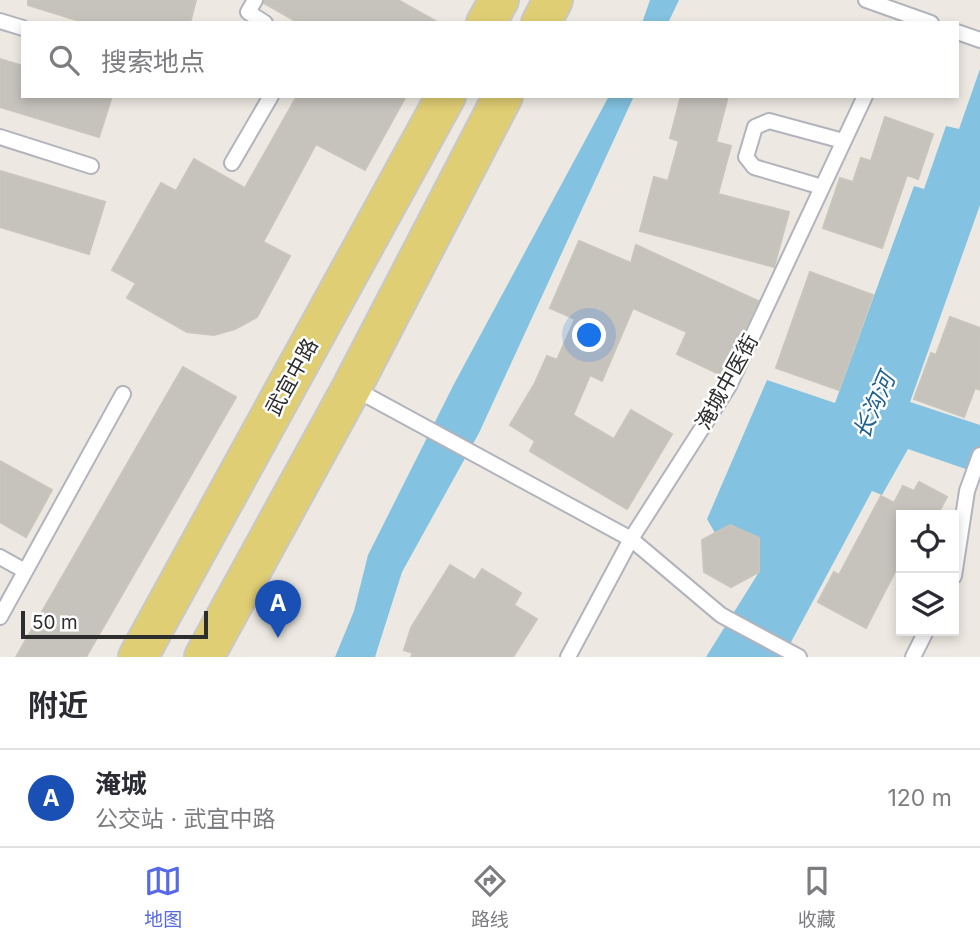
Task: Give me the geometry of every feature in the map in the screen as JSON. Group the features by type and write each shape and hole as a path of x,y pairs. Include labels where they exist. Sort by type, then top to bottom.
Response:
{"main road":[{"path":"487,21 499,0"},
{"path":"542,21 553,0"},
{"name":"武宜中路","path":"138,657 445,98"},
{"path":"204,657 352,387 502,98"}],"lane":[{"path":"255,0 248,12 262,21"},
{"path":"866,0 902,18 919,21"},
{"path":"0,21 21,27"},
{"path":"960,33 980,40"},
{"path":"232,163 270,98"},
{"name":"淹城中医街","path":"568,657 631,539 730,386 864,98"},
{"path":"822,187 754,167 746,157 755,127 769,121 844,141"},
{"path":"0,137 91,166"},
{"path":"352,387 631,539 721,615 796,655"},
{"path":"0,617 123,394"},
{"path":"954,573 967,491 980,455"},
{"path":"0,557 25,571"},
{"path":"913,657 924,636"}],"water":[{"path":"650,0 679,0 669,21 643,21"},
{"name":"长沟河","path":"980,69 980,205 910,402 980,425 980,474 908,449 882,495 872,491 783,657 706,657 759,572 759,538 730,525 715,533 707,519 767,380 835,403 914,186 924,189 946,126 959,129"},
{"path":"608,98 633,98 479,433 402,572 375,657 335,657 354,611 368,555 454,384"}],"building":[{"path":"28,0 196,0 191,21 80,21 28,5"},
{"path":"265,0 398,0 435,21 296,21 264,3"},
{"path":"0,59 21,65 21,98 111,98 99,137 0,107"},
{"path":"296,98 405,98 365,170 316,144 263,242 290,256 257,317 235,329 214,335 187,332 127,298 136,283 112,270 161,183 176,191 194,159 245,188"},
{"path":"680,98 727,98 716,142 731,146 718,194 789,212 774,267 640,231 654,177 668,181 679,141 670,138"},
{"path":"885,117 933,134 918,179 907,175 882,248 823,228 840,178 853,182 861,158 871,161"},
{"path":"0,171 105,202 89,254 0,227"},
{"path":"579,241 631,263 636,245 758,301 723,376 677,354 687,332 633,308 602,381 590,375 573,415 614,439 631,410 672,434 627,509 530,451 535,441 510,425 535,383 547,356 557,360 575,319 550,308"},
{"path":"810,272 873,295 839,390 776,368"},
{"path":"950,317 980,328 980,390 975,388 964,417 914,399 931,353 936,355"},
{"path":"183,367 236,397 86,657 16,657"},
{"path":"0,461 52,490 26,537 0,522"},
{"path":"919,482 947,497 940,510 896,510 896,570 866,628 818,602 834,572 839,575 881,496 894,503 903,486 914,491"},
{"path":"730,525 759,538 759,572 731,587 704,572 702,540"},
{"path":"450,565 475,580 482,569 521,593 514,605 537,619 513,657 411,657 413,653 404,650 411,628"}],"place":[{"name":"淹城","path":"278,638"}]}
